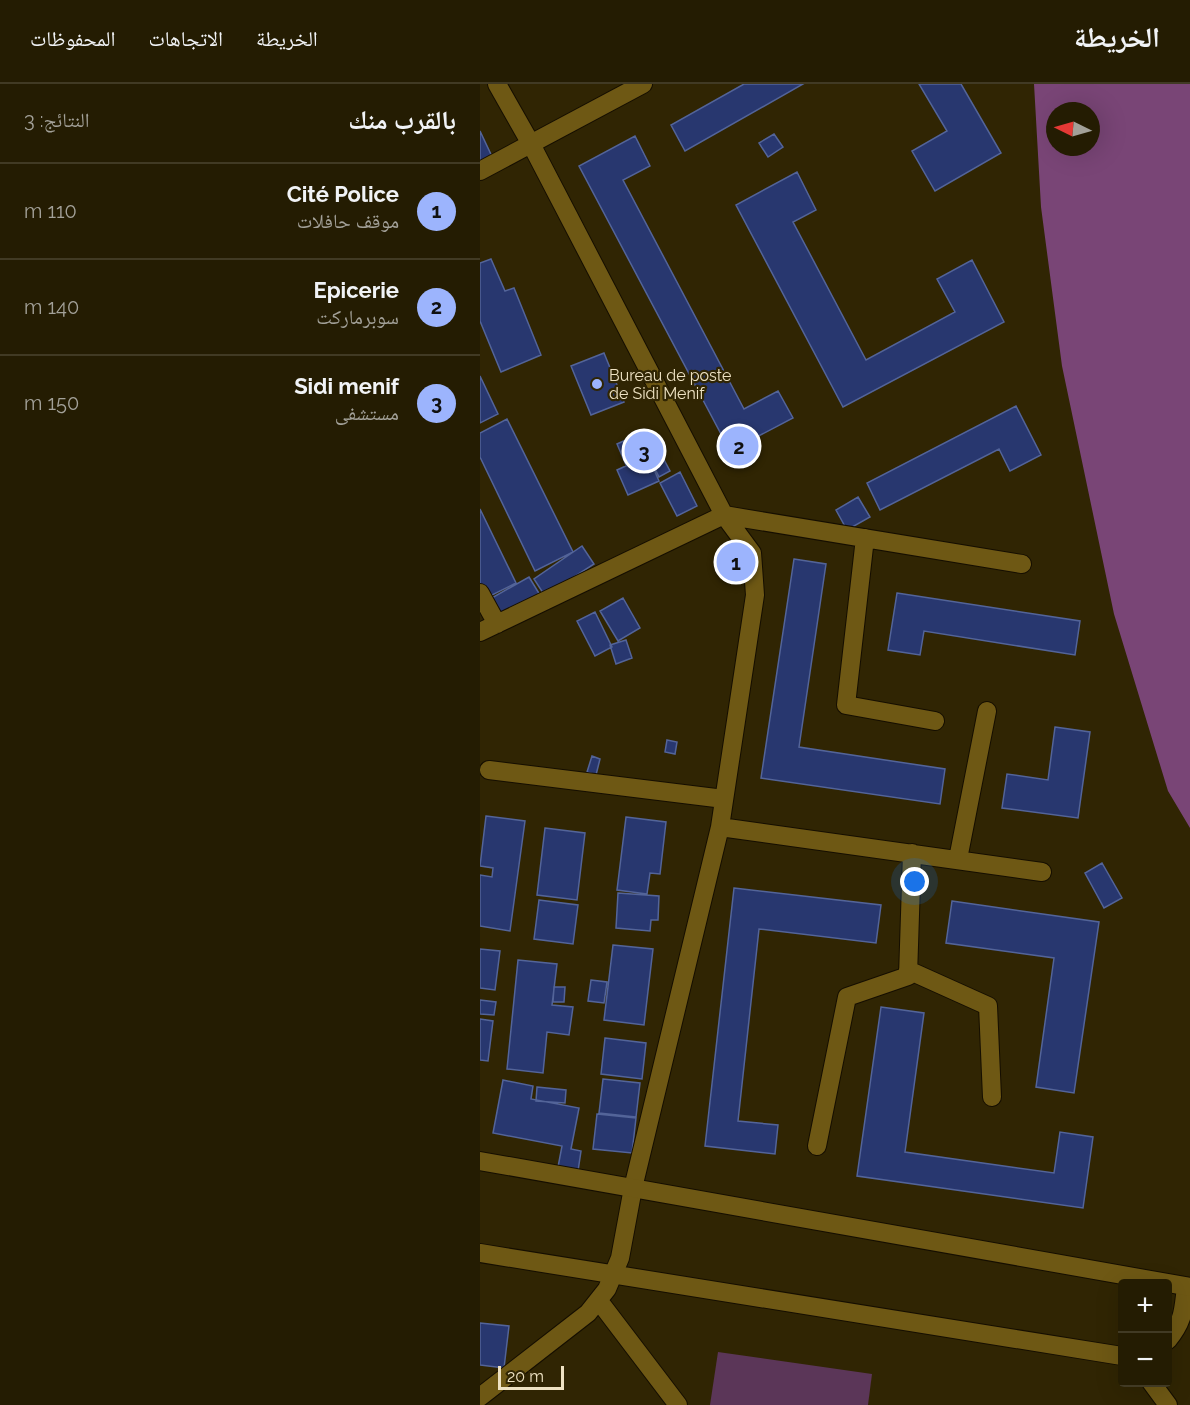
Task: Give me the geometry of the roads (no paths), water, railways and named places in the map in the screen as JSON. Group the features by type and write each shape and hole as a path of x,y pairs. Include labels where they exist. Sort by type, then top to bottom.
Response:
{"street":[{"path":"480,1397 578,1322 599,1301 615,1274 633,1188 720,827 755,595 752,553 724,515 531,144 497,84"},
{"path":"480,171 643,84"},
{"path":"480,632 724,515 1022,564"},
{"path":"865,538 846,705 935,721"},
{"path":"480,593 497,624"},
{"path":"958,859 987,711"},
{"path":"489,770 724,799"},
{"path":"720,827 1042,872"},
{"path":"817,1146 847,997 908,976 912,853"},
{"path":"909,970 988,1006 992,1097"},
{"path":"480,1161 1188,1287 1182,1318 1172,1334"},
{"path":"480,1253 1118,1355"},
{"path":"599,1301 678,1405"},
{"path":"1154,1387 1168,1405"}],"place":[{"name":"Bureau de poste de Sidi Menif","path":"597,384"},
{"name":"Epicerie","path":"739,446"},
{"name":"Sidi menif","path":"644,451"},
{"name":"Cité Police","path":"736,562"}]}
